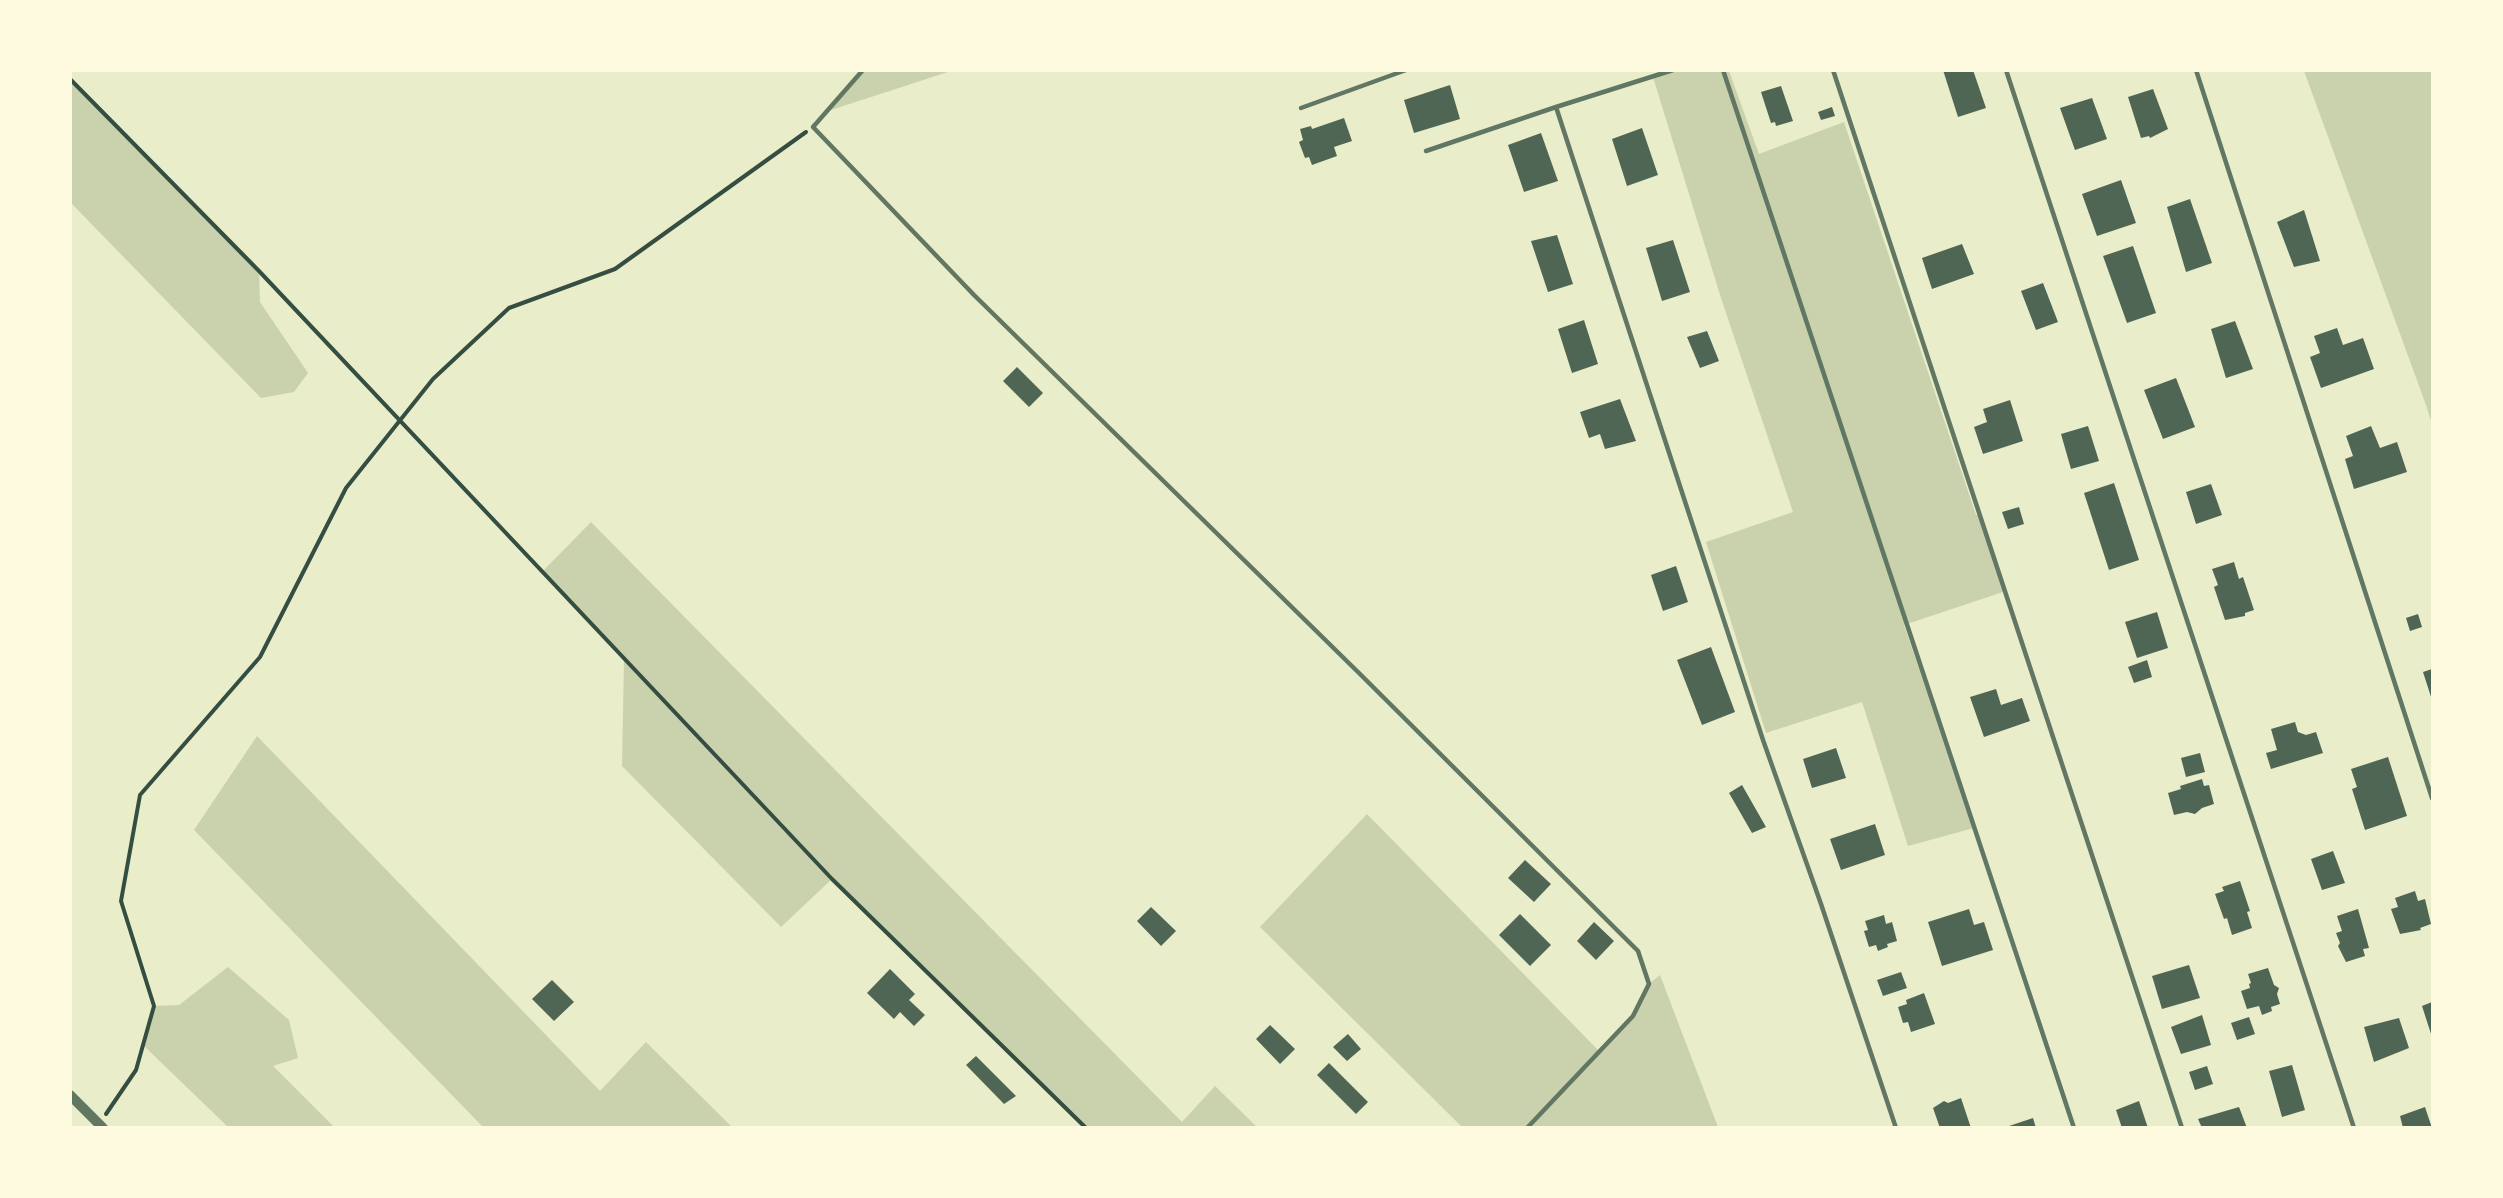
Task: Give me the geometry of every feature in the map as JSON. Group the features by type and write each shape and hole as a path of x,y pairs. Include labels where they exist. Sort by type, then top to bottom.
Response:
{"street":[{"path":"70,1095 101,1126"}],"lane":[{"path":"863,70 813,127 974,295 1638,951 1649,984 1633,1016 1527,1128"},
{"path":"1301,108 1406,70"},
{"path":"1426,151 1556,106 1673,70"},
{"path":"1723,70 2074,1128"},
{"path":"1833,70 2182,1128"},
{"path":"2006,70 2354,1128"},
{"path":"2196,70 2433,798"},
{"path":"1556,106 1755,718 1821,904 1896,1128"}],"path":[{"path":"70,79 259,271 824,871 1086,1128"},
{"path":"101,1126 136,1070 154,1006 121,900 140,795 260,657 346,488 433,379 509,308 615,269 813,127"}],"green space":[{"path":"865,71 951,71 825,112"},
{"path":"1677,71 1729,71 1759,154 1844,122 1976,515 1980,515 2006,591 1904,625 1974,828 1908,846 1862,702 1766,733 1706,542 1793,512 1721,298 1653,77"},
{"path":"2304,71 2432,71 2432,424 2426,405"},
{"path":"70,79 259,271 260,302 308,373 294,392 261,398 71,203"},
{"path":"591,522 1182,1122 1215,1086 1257,1127 1086,1127 832,879 781,927 622,766 624,660 542,572"},
{"path":"257,736 600,1091 646,1042 732,1127 483,1127 194,830"},
{"path":"1367,814 1599,1051 1633,1016 1649,984 1660,975 1718,1127 1462,1127 1260,927"},
{"path":"228,967 289,1020 298,1058 273,1066 334,1127 228,1127 143,1045 154,1006 179,1005"}],"building":[{"path":"1943,70 1973,70 1986,108 1958,117"},
{"path":"1450,85 1460,119 1414,133 1404,100"},
{"path":"1781,86 1793,121 1776,126 1775,122 1771,123 1761,92"},
{"path":"2153,89 2168,129 2150,138 2149,136 2141,138 2128,97"},
{"path":"2092,98 2107,139 2075,150 2060,108"},
{"path":"1832,107 1835,116 1821,120 1818,112"},
{"path":"1344,118 1352,141 1334,147 1337,156 1312,165 1309,157 1305,158 1299,142 1303,140 1300,129 1311,126 1312,129"},
{"path":"1642,128 1658,175 1627,186 1612,139"},
{"path":"1541,133 1558,181 1524,192 1508,145"},
{"path":"2121,180 2136,223 2097,236 2082,194"},
{"path":"2190,199 2212,263 2186,272 2167,207"},
{"path":"2304,210 2320,261 2294,267 2277,222"},
{"path":"1557,235 1573,284 1548,292 1531,241"},
{"path":"1673,240 1690,292 1662,301 1646,248"},
{"path":"1962,244 1974,274 1932,289 1922,258"},
{"path":"2133,246 2156,313 2127,323 2103,256"},
{"path":"2043,283 2058,322 2036,330 2021,291"},
{"path":"1584,320 1598,364 1572,373 1558,329"},
{"path":"2235,321 2253,369 2226,378 2211,329"},
{"path":"2337,328 2343,345 2363,338 2374,369 2321,388 2310,357 2320,353 2314,336"},
{"path":"1707,331 1719,361 1700,368 1687,337"},
{"path":"1017,367 1043,393 1029,407 1003,381"},
{"path":"2176,378 2195,427 2163,439 2144,390"},
{"path":"1620,399 1636,441 1605,449 1600,434 1589,438 1580,412"},
{"path":"2010,400 2023,441 1983,454 1974,427 1987,422 1983,409"},
{"path":"2088,426 2099,461 2071,469 2061,434"},
{"path":"2371,426 2380,448 2397,442 2407,472 2354,489 2345,459 2353,456 2346,436"},
{"path":"2114,483 2139,560 2109,570 2084,493"},
{"path":"2211,484 2222,515 2196,524 2186,492"},
{"path":"2019,507 2024,524 2008,529 2002,512"},
{"path":"2234,562 2239,579 2243,577 2254,610 2245,613 2245,616 2225,620 2214,587 2218,585 2212,569"},
{"path":"1676,566 1688,602 1663,611 1651,575"},
{"path":"2157,612 2168,648 2137,658 2125,622"},
{"path":"2418,614 2422,627 2410,631 2406,618"},
{"path":"1711,647 1735,712 1702,725 1677,660"},
{"path":"2147,660 2152,677 2134,683 2128,667"},
{"path":"2432,669 2432,700 2423,672"},
{"path":"1996,689 2001,705 2022,698 2030,721 1984,737 1970,697"},
{"path":"2295,722 2298,732 2306,735 2316,732 2323,753 2271,769 2266,753 2277,750 2271,729"},
{"path":"1836,748 1846,778 1812,788 1803,759"},
{"path":"2200,753 2205,772 2186,777 2181,758"},
{"path":"2388,757 2407,816 2365,830 2352,789 2357,787 2351,769"},
{"path":"2202,779 2204,786 2209,785 2214,804 2202,808 2195,814 2187,812 2174,815 2168,793 2181,789 2180,786"},
{"path":"1742,785 1766,827 1752,833 1729,793"},
{"path":"1875,824 1885,855 1841,870 1830,839"},
{"path":"2333,851 2345,883 2322,890 2311,859"},
{"path":"1525,860 1551,884 1534,902 1508,878"},
{"path":"2240,881 2250,911 2247,912 2252,928 2232,935 2227,918 2224,919 2215,894 2224,891 2222,887"},
{"path":"2415,891 2418,901 2425,899 2431,924 2420,928 2421,930 2400,934 2391,909 2398,907 2395,898"},
{"path":"1151,907 1176,931 1161,946 1137,921"},
{"path":"1969,909 1974,925 1984,922 1993,950 1942,966 1928,922"},
{"path":"2358,909 2369,948 2363,949 2365,956 2346,962 2338,946 2340,943 2336,933 2342,931 2337,916"},
{"path":"1520,914 1551,945 1530,966 1499,935"},
{"path":"1884,915 1886,924 1892,922 1897,941 1887,944 1888,947 1878,951 1876,945 1869,947 1864,931 1868,930 1865,921"},
{"path":"1594,922 1614,941 1596,960 1577,941"},
{"path":"2189,965 2200,998 2162,1009 2152,976"},
{"path":"2268,968 2274,985 2279,988 2277,994 2280,1004 2271,1007 2272,1011 2262,1015 2259,1006 2247,1009 2241,991 2250,988 2248,974"},
{"path":"890,969 915,994 909,1000 925,1015 914,1026 900,1012 894,1019 867,993"},
{"path":"1901,972 1907,988 1883,996 1877,980"},
{"path":"552,980 574,1002 554,1021 532,999"},
{"path":"1924,993 1935,1024 1911,1032 1908,1022 1903,1023 1898,1007 1907,1004 1906,1000"},
{"path":"2432,1002 2432,1037 2422,1006"},
{"path":"2202,1015 2211,1045 2181,1054 2171,1027"},
{"path":"2249,1017 2255,1034 2237,1040 2231,1023"},
{"path":"2399,1018 2409,1048 2374,1062 2364,1027"},
{"path":"1270,1025 1295,1049 1280,1064 1256,1039"},
{"path":"1348,1034 1361,1049 1347,1061 1333,1047"},
{"path":"976,1056 1016,1096 1004,1104 966,1065"},
{"path":"1329,1063 1368,1102 1356,1114 1317,1075"},
{"path":"2292,1065 2305,1110 2282,1117 2269,1071"},
{"path":"2207,1066 2213,1084 2195,1090 2189,1072"},
{"path":"1961,1098 1971,1128 1940,1128 1933,1108 1944,1101 1948,1103"},
{"path":"2139,1101 2148,1128 2122,1128 2116,1110"},
{"path":"2239,1107 2247,1128 2202,1128 2198,1119"},
{"path":"2425,1107 2432,1128 2403,1128 2400,1116"},
{"path":"2033,1118 2036,1128 2006,1128 2006,1127"}]}
